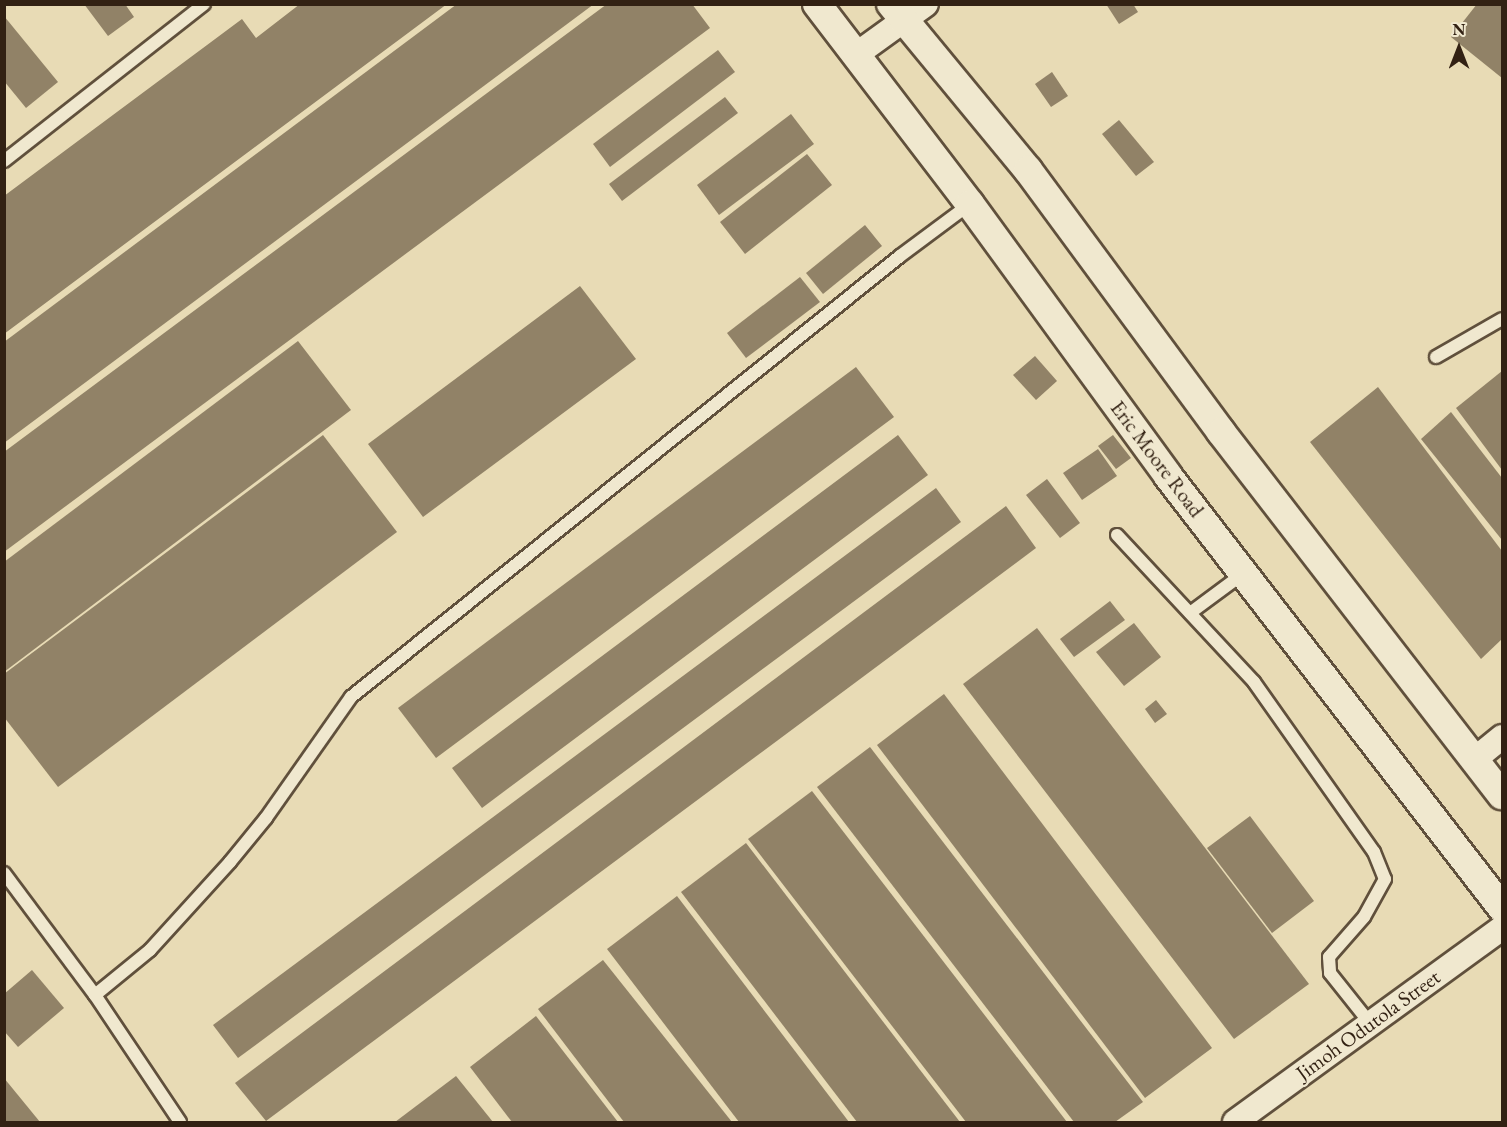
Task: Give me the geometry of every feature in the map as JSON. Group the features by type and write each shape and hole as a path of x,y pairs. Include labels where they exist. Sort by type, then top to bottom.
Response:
{"street":[{"name":"Eric Moore Road","path":"817,4 970,204 1244,573 1503,908"},
{"path":"857,54 908,10 1221,432 1503,795"},
{"path":"1475,759 1503,737"},
{"name":"Jimoh Odutola Street","path":"1235,1122 1369,1022 1503,928"}],"lane":[{"path":"4,161 204,4"},
{"path":"95,995 150,950 230,862 266,818 351,697 900,256 970,204"},
{"path":"1436,357 1503,319"},
{"path":"1117,535 1254,682 1374,852 1385,879 1364,917 1329,957 1330,973 1369,1022"},
{"path":"1190,613 1244,573"},
{"path":"4,873 95,995 180,1122"}],"building":[{"path":"84,4 125,4 134,17 108,36"},
{"path":"300,4 447,4 4,334 4,196 242,19 256,38"},
{"path":"457,4 594,4 4,443 4,342"},
{"path":"607,4 692,4 710,28 4,552 4,452"},
{"path":"1106,4 1133,4 1138,12 1119,24"},
{"path":"1477,4 1502,4 1502,78 1451,37"},
{"path":"4,16 58,82 26,108 4,81"},
{"path":"718,50 735,72 610,167 593,144"},
{"path":"1052,72 1068,96 1051,107 1035,84"},
{"path":"725,97 738,113 622,201 609,184"},
{"path":"791,114 814,144 719,215 697,185"},
{"path":"1119,120 1154,162 1136,176 1102,134"},
{"path":"807,154 832,185 745,254 720,222"},
{"path":"865,225 882,246 823,294 806,273"},
{"path":"800,277 820,302 746,358 727,333"},
{"path":"580,286 636,359 423,517 368,444"},
{"path":"298,341 351,410 4,672 4,562"},
{"path":"1035,356 1057,381 1036,400 1013,375"},
{"path":"856,367 894,417 436,758 398,708"},
{"path":"1502,371 1502,470 1456,408"},
{"path":"1378,387 1502,551 1502,639 1481,659 1310,442"},
{"path":"1451,412 1502,478 1502,540 1421,439"},
{"path":"323,435 397,532 58,787 4,717 4,674"},
{"path":"898,435 928,475 482,808 452,768"},
{"path":"1113,435 1131,458 1116,469 1098,446"},
{"path":"1098,449 1117,476 1082,500 1063,473"},
{"path":"1047,479 1080,523 1060,538 1026,495"},
{"path":"936,488 961,522 238,1058 213,1025"},
{"path":"1006,506 1036,548 266,1121 235,1083"},
{"path":"1110,601 1125,620 1074,657 1060,639"},
{"path":"1134,623 1161,657 1124,686 1096,652"},
{"path":"1037,628 1309,984 1234,1039 963,684"},
{"path":"944,694 1212,1048 1145,1098 877,745"},
{"path":"1156,700 1167,714 1155,723 1145,709"},
{"path":"870,747 1143,1102 1115,1122 1074,1122 817,787"},
{"path":"812,791 1067,1122 966,1122 748,839"},
{"path":"1250,816 1314,901 1272,933 1207,848"},
{"path":"746,843 960,1122 857,1122 681,892"},
{"path":"677,896 849,1122 739,1122 607,949"},
{"path":"603,960 732,1122 624,1122 538,1009"},
{"path":"32,970 64,1008 18,1047 4,1031 4,994"},
{"path":"536,1016 618,1122 512,1122 470,1067"},
{"path":"456,1076 493,1122 395,1122"},
{"path":"4,1078 40,1122 4,1122"}]}
